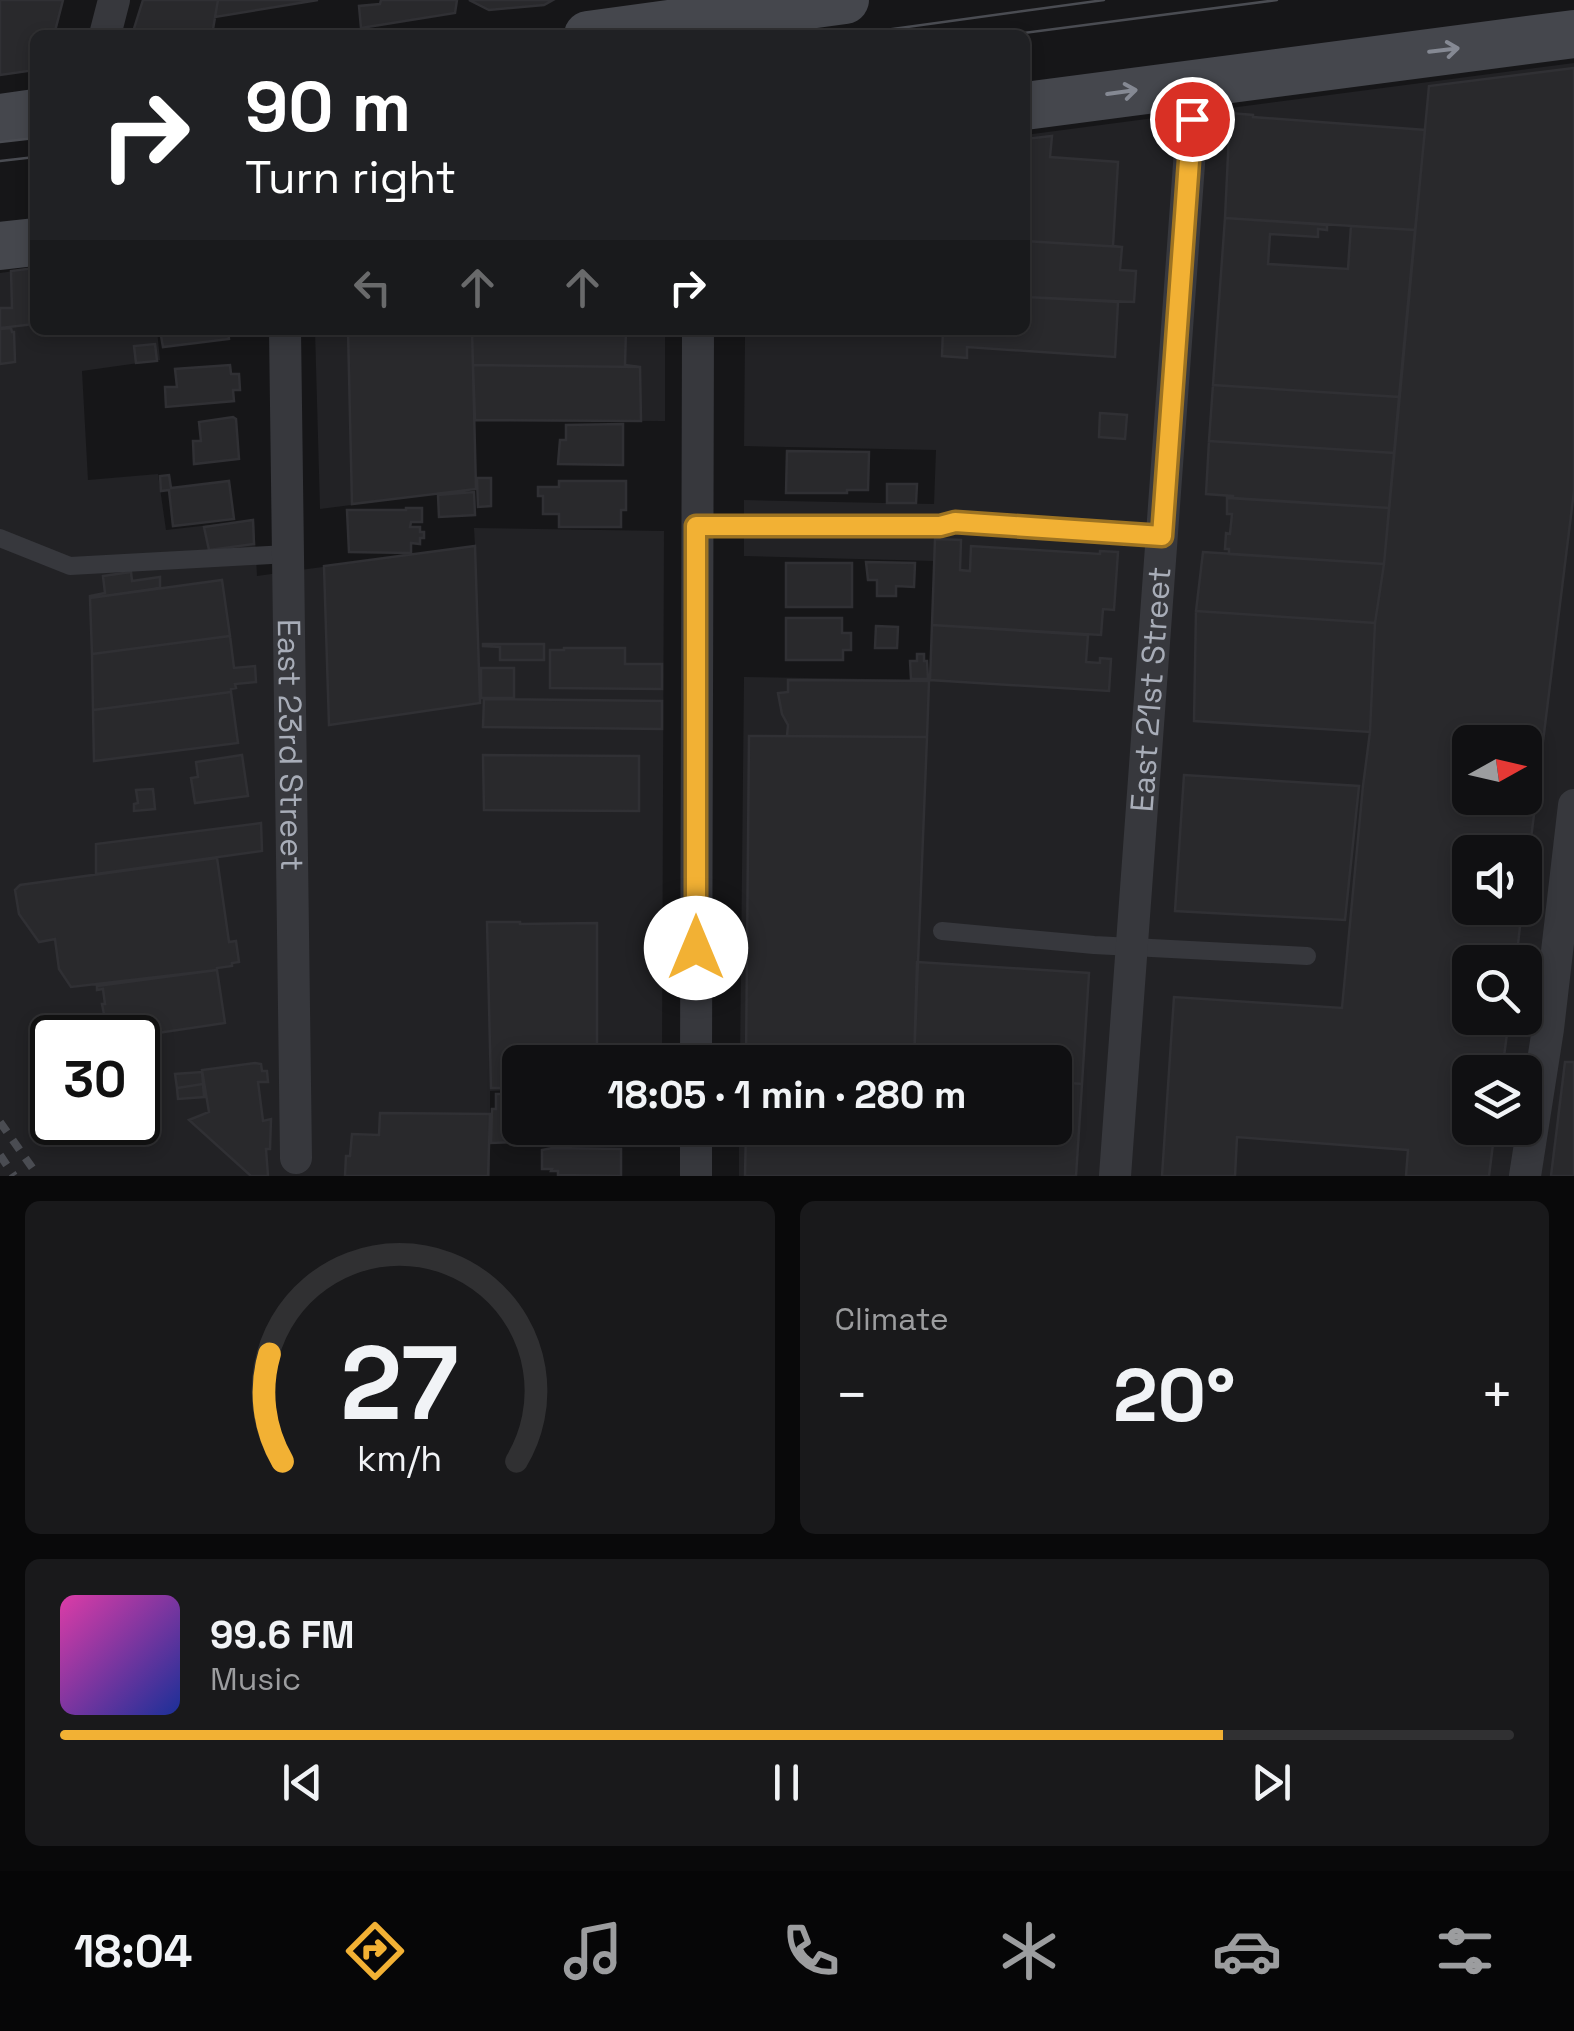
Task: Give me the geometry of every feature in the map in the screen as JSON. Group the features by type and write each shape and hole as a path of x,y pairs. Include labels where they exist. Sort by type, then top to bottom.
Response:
{"main road":[{"path":"596,24 845,0"},
{"path":"1030,105 1574,34"},
{"path":"0,118 30,114"},
{"path":"0,246 30,243"}],"street":[{"path":"107,30 114,0"},
{"name":"East 21st Street","path":"1115,1176 1195,82"},
{"name":"East 23rd Street","path":"285,335 296,1158"},
{"path":"696,1045 698,335"},
{"path":"1524,1176 1561,1028 1574,805"},
{"path":"696,1145 696,1176"}],"lane":[{"path":"696,526 940,526 955,522 1162,536"},
{"path":"0,538 70,566 288,554"},
{"path":"942,932 1307,956"}],"shaded area":[{"path":"1574,63 1574,1176 739,1176 739,1145 1072,1145 1072,1045 740,1045 744,677 930,680 934,561 744,556 744,500 934,504 936,450 744,446 745,337 1030,335 1030,134"},
{"path":"30,269 30,335 158,335 160,360 82,371 88,480 158,474 166,530 254,520 257,576 475,546 474,528 664,531 662,1045 502,1045 502,1091 490,1091 490,1176 0,1176 0,273"},
{"path":"315,335 665,335 665,421 475,420 476,489 320,509"}],"building":[{"path":"0,0 63,0 55,30 30,30 30,71 0,75"},
{"path":"143,0 218,0 213,30 134,30"},
{"path":"218,0 318,0 215,17"},
{"path":"381,0 457,0 455,13 361,28 359,6 380,4"},
{"path":"469,0 553,0 544,5 489,10"},
{"path":"1574,68 1574,491 1542,750 1542,725 1452,725 1452,815 1534,815 1531,835 1452,835 1452,925 1520,925 1518,945 1452,945 1452,1035 1507,1035 1504,1055 1452,1055 1452,1145 1493,1145 1489,1176 1406,1176 1408,1150 1237,1137 1235,1176 1162,1176 1174,997 1342,1008 1370,732 1375,623 1384,564 1429,86"},
{"path":"1230,113 1425,130 1415,230 1225,218"},
{"path":"1052,136 1050,157 1118,162 1113,246 1122,247 1030,241 1030,138"},
{"path":"1225,218 1327,225 1327,230 1318,229 1318,237 1270,234 1268,264 1348,269 1351,226 1415,230 1399,397 1213,385"},
{"path":"1030,241 1122,247 1120,270 1136,271 1134,302 1030,297"},
{"path":"30,269 30,325 0,328 0,308 12,308 11,271"},
{"path":"1030,297 1118,302 1115,357 967,347 967,358 942,356 943,335 1030,335"},
{"path":"11,328 15,362 0,364 0,329"},
{"path":"161,335 229,335 229,339 163,347"},
{"path":"348,335 472,335 476,489 352,504"},
{"path":"472,335 626,335 625,365 640,367 473,365"},
{"path":"155,344 157,361 136,363 134,346"},
{"path":"230,365 231,374 239,374 240,390 233,390 234,401 166,407 165,387 177,387 175,369"},
{"path":"473,365 640,367 641,421 475,420"},
{"path":"1213,385 1399,397 1394,453 1209,441"},
{"path":"1100,413 1127,415 1125,439 1099,437"},
{"path":"233,417 239,459 194,464 193,441 201,441 199,422"},
{"path":"623,424 623,465 558,464 560,440 566,440 566,425"},
{"path":"1209,441 1394,453 1389,508 1206,494"},
{"path":"787,451 869,452 868,490 786,493"},
{"path":"169,475 171,488 229,481 234,519 173,526 169,490 161,491 160,476"},
{"path":"477,478 491,478 491,506 478,507"},
{"path":"559,481 626,481 626,510 621,510 621,527 559,527 559,514 543,514 543,496 538,496 538,487 559,487"},
{"path":"887,484 917,484 916,503 887,503"},
{"path":"474,492 475,515 439,517 438,495"},
{"path":"1227,498 1389,508 1384,564 1229,554 1229,549 1225,549 1226,533 1230,534 1232,514 1227,514"},
{"path":"422,508 422,522 411,522 410,527 420,527 424,538 420,538 420,544 411,543 411,553 349,552 347,510"},
{"path":"253,520 254,544 209,550 204,527"},
{"path":"935,539 961,540 960,570 970,571 971,546 1118,552 1114,610 1103,609 1101,635 932,625"},
{"path":"475,546 480,703 329,725 324,566"},
{"path":"1203,552 1384,564 1375,623 1196,611"},
{"path":"866,562 915,563 914,587 896,586 896,596 877,596 877,580 868,580"},
{"path":"786,563 852,563 852,607 786,607"},
{"path":"131,572 132,581 160,577 160,588 90,598 105,593 103,576"},
{"path":"222,580 230,636 92,654 90,598"},
{"path":"1196,611 1375,623 1370,732 1194,721"},
{"path":"786,618 842,618 842,633 851,633 851,650 843,650 843,660 786,660"},
{"path":"932,625 1088,635 1086,662 1111,659 1109,691 930,680"},
{"path":"876,626 898,627 897,648 875,648"},
{"path":"230,636 234,668 255,666 256,682 235,684 231,692 93,710 92,654"},
{"path":"483,644 544,644 544,660 500,660 500,647"},
{"path":"625,648 625,664 662,664 662,689 550,688 550,650"},
{"path":"917,654 924,654 928,679 911,679 910,661 917,661"},
{"path":"481,668 514,668 514,698 481,698"},
{"path":"788,680 929,681 927,737 787,736 788,725 778,693 788,692"},
{"path":"231,692 238,743 94,761 93,710"},
{"path":"484,699 662,701 662,729 483,727"},
{"path":"749,736 927,737 915,1045 746,1045"},
{"path":"242,755 248,796 195,803 191,778 198,777 196,762"},
{"path":"483,755 639,756 639,811 484,810"},
{"path":"1184,775 1359,786 1345,920 1175,911"},
{"path":"153,789 155,809 134,811 134,804 138,803 136,790"},
{"path":"261,823 262,851 96,874 96,844"},
{"path":"217,858 229,942 236,941 239,962 232,966 71,987 59,969 55,939 39,942 19,914 15,890 20,885"},
{"path":"487,922 597,923 597,1045 502,1045 502,1088 491,1088"},
{"path":"917,962 1089,973 1082,1084 1072,1083 1072,1045 915,1045"},
{"path":"217,970 225,1023 160,1033 160,1015 104,1015 103,989 97,990 97,986"},
{"path":"1565,1062 1574,1062 1574,1176 1551,1176"},
{"path":"255,1063 267,1071 268,1082 258,1082 263,1121 271,1119 270,1149 266,1149 268,1176 251,1176 189,1120 209,1112 202,1070"},
{"path":"202,1072 203,1084 177,1088 175,1074"},
{"path":"1072,1083 1082,1084 1076,1176 745,1176 746,1145 1072,1145"},
{"path":"203,1084 204,1097 178,1099 177,1088"},
{"path":"496,1094 502,1094 502,1142 491,1143 492,1109 496,1109"},
{"path":"380,1113 490,1114 488,1176 345,1176 352,1134 379,1135"},
{"path":"621,1149 621,1176 558,1175 558,1171 542,1169 542,1150"}],"tram line":[{"path":"885,30 1104,0"},
{"path":"1030,32 1277,0"},
{"path":"0,142 30,139"},
{"path":"0,161 30,158"}],"railway":[{"path":"0,1122 38,1176"},
{"path":"0,1155 14,1176"}],"route":[{"path":"696,948 696,526 940,526 955,522 1162,536 1192,119"}]}
